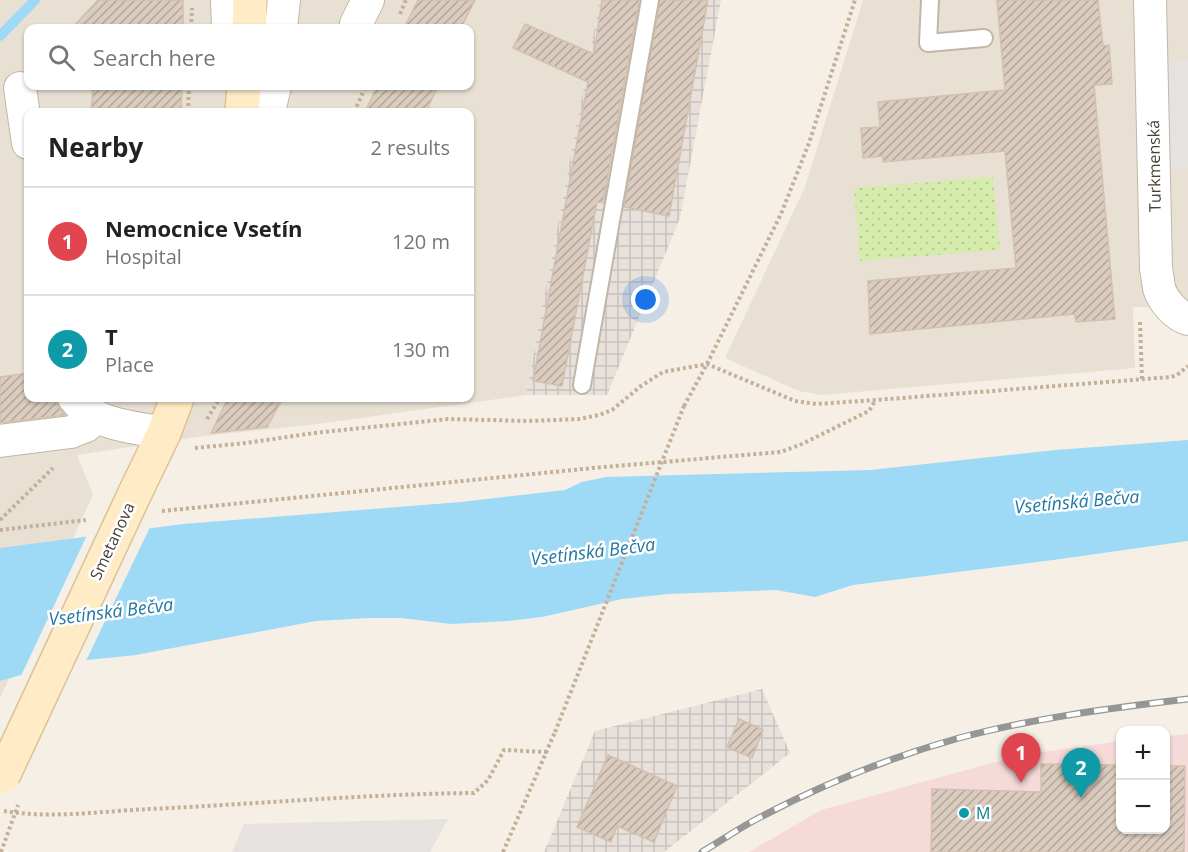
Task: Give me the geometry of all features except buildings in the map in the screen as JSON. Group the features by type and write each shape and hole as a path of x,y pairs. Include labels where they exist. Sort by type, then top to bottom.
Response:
{"street":[{"path":"227,0 228,24"},
{"path":"249,24 250,0"},
{"path":"281,24 284,0"},
{"name":"Turkmenská","path":"1150,0 1156,268 1160,290 1170,307 1188,319"},
{"path":"20,88 24,116"},
{"path":"230,90 232,108"},
{"path":"242,108 244,90"},
{"path":"270,108 274,90"},
{"name":"Smetanova","path":"8,787 176,441 177,402"},
{"path":"0,441 71,432 86,426 85,407 118,423 176,441"}],"lane":[{"path":"582,385 650,0"},
{"path":"930,0 928,43 984,38"}],"path":[{"path":"191,24 193,0"},
{"path":"503,852 547,752 684,406 781,214 809,143 855,0"},
{"path":"188,108 189,90"},
{"path":"356,108 364,90"},
{"path":"176,441 246,443 314,433 448,419 529,421 579,418 612,410 641,386 663,372 707,364 795,401 816,404 1171,377 1188,366"},
{"path":"147,502 781,452 869,411 876,400"},
{"path":"0,520 55,466 60,447 60,433"},
{"path":"0,530 92,519"},
{"path":"0,810 15,813 60,814 390,795 474,793 488,780 504,750 547,752"},
{"path":"1,852 15,813 8,787"}],"shaded area":[{"path":"0,0 600,0 526,395 310,425 204,436 77,455 93,495 0,698"},
{"path":"600,0 721,0 680,218 607,395 526,395"},
{"path":"863,0 1188,0 1188,307 1133,307 1135,368 822,395 799,391 725,358 805,187"},
{"path":"1188,60 1188,168 1154,172 1151,62"},
{"path":"762,689 790,753 664,852 544,852 595,731"},
{"path":"1188,734 1188,852 749,852 821,810 1021,755 1116,742 1116,834 1170,834 1170,736"},
{"path":"448,819 430,852 232,852 244,824"}],"green space":[{"path":"993,177 1000,250 860,261 854,188"}],"water":[{"name":"Vsetínská Bečva","path":"1188,440 1188,541 853,585 815,597 776,590 668,594 622,599 542,617 508,621 451,624 401,618 369,618 316,621 136,655 67,662 0,681 0,548 183,524 461,502 565,490 582,482 606,477 870,470 1056,450"}],"pier":[{"path":"151,525 85,663 67,665 20,678 88,533"}],"waterway":[{"path":"0,36 35,0"}],"railway":[{"path":"702,852 753,821 803,796 854,774 932,746 1044,719 1188,699"}],"place":[{"name":"Nemocnice Vsetín","path":"1021,783"},
{"name":"T","path":"1081,798"},
{"name":"M","path":"964,813"}]}
